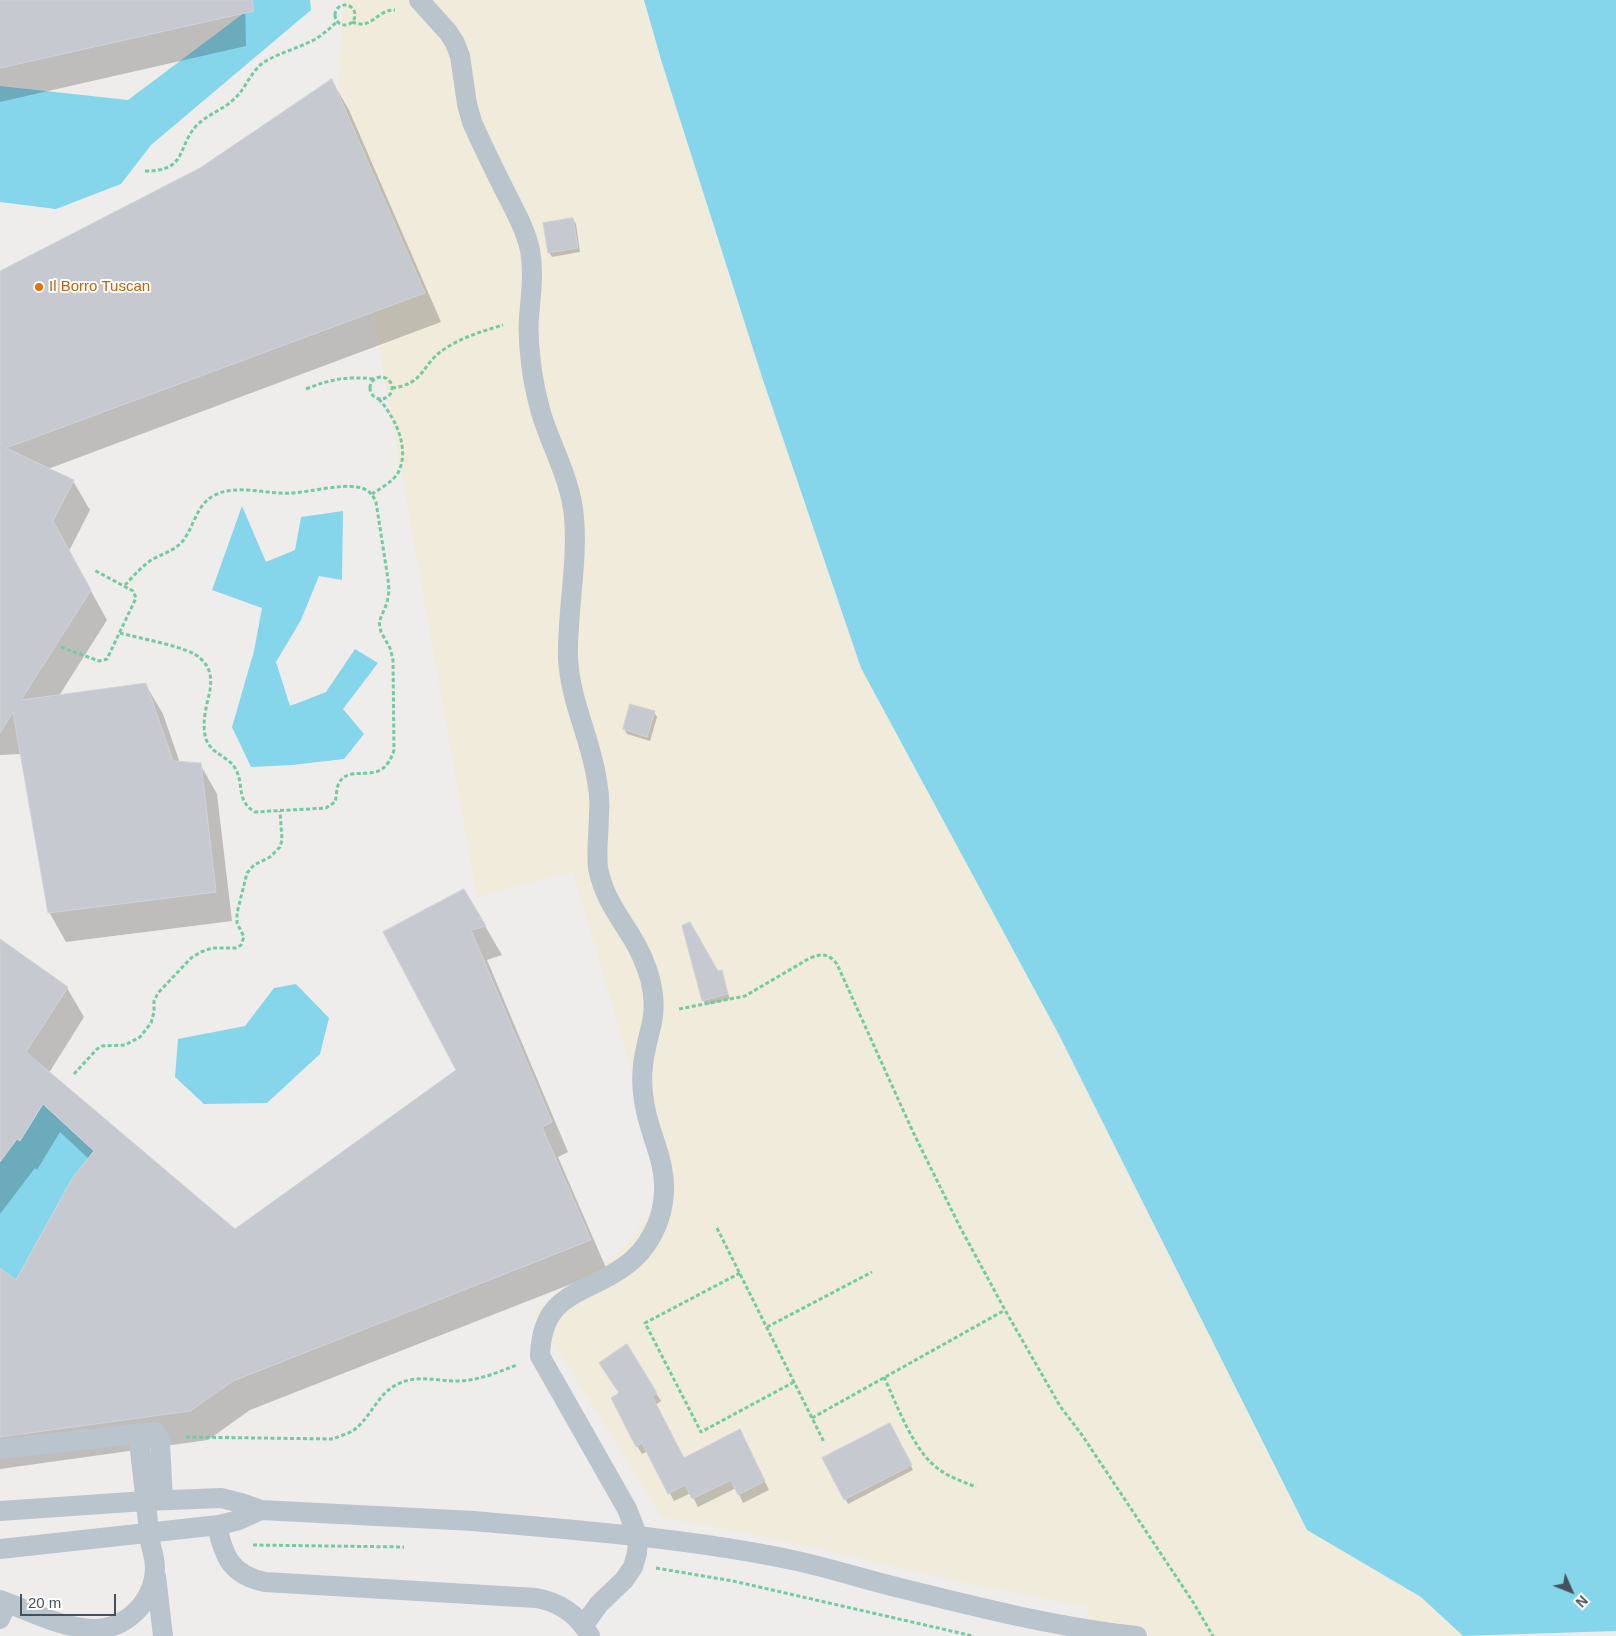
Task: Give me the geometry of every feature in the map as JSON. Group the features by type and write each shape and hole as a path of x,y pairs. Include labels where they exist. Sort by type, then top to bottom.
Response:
{"lane":[{"path":"219,1535 227,1558 234,1567 253,1579 265,1582 549,1600 572,1613 587,1631 599,1604 624,1580 633,1567 637,1553 638,1537 627,1509 540,1356 540,1340 545,1324 553,1311 563,1301 574,1292 623,1268 634,1259 656,1229 662,1211 664,1178 662,1162 649,1124 642,1076 644,1052 654,1014 650,980 646,966 631,933 609,902 602,885 598,864 600,813 597,782 591,753 573,693 568,661 574,517 564,468 542,416 535,388 529,340 532,292 530,250 523,228 472,122 467,104 460,56 455,43 448,32 419,0"},
{"path":"0,1449 155,1432 160,1443 149,1532 164,1636"},
{"path":"138,1433 154,1501"},
{"path":"0,1510 221,1498 261,1510 474,1521 644,1536 744,1551 799,1562 990,1609 1137,1636"},
{"path":"0,1550 149,1532 219,1535 239,1520 261,1510"},
{"path":"2,1607 60,1630 107,1628 122,1624 146,1600 155,1568"}],"path":[{"path":"351,6 355,17 352,22 346,25 338,21 336,13 339,7 351,6"},
{"path":"352,22 363,25 369,24 382,12 398,10"},
{"path":"145,171 165,168 174,163 181,155 196,126 234,100 254,72 264,62 316,39 338,21"},
{"path":"392,388 404,387 414,382 436,354 456,342 471,335 529,317"},
{"path":"306,389 326,380 385,377 390,380 392,388 389,396 383,399 378,398"},
{"path":"372,494 389,482 398,472 402,458 397,426 388,410 370,390 374,379"},
{"path":"120,633 188,651 199,657 207,667 212,678 204,731 207,742 213,750 230,762 236,769 241,796 249,809 255,812 326,808 331,806 335,802 338,785 344,777 353,774 372,774 381,770 387,765 394,750 393,660 390,648 381,632 379,622 387,603 388,579 376,502 368,490 354,486 291,493 231,490 221,492 211,497 204,504 175,549 155,558 124,586"},
{"path":"61,647 104,661 109,656 120,633 136,595 133,591 94,570"},
{"path":"74,1074 102,1046 125,1045 140,1037 151,1023 154,1001 158,994 190,958 212,948 236,948 241,946 244,937 237,923 237,913 248,873 254,865 270,857 280,847 282,840 280,811"},
{"path":"654,1014 745,996 810,958 820,954 830,956 837,964 843,976 917,1141 1005,1310 1060,1406 1082,1435 1183,1586 1213,1636"},
{"path":"717,1228 824,1442"},
{"path":"767,1328 872,1272"},
{"path":"740,1273 645,1323 701,1432 794,1382"},
{"path":"812,1418 1005,1310"},
{"path":"158,1436 333,1439 354,1430 370,1413 380,1397 396,1385 414,1379 434,1378 458,1381 482,1378 540,1356"},
{"path":"884,1377 908,1426 927,1459 940,1470 976,1487"},
{"path":"219,1535 408,1547"},
{"path":"647,1566 734,1581 973,1636"}],"sand":[{"path":"343,0 644,0 662,63 762,377 861,668 1058,1033 1307,1530 1421,1597 1463,1636 1083,1636 1089,1607 961,1582 766,1537 662,1517 534,1312 620,1251 651,1213 660,1177 639,1097 573,872 477,897 337,111"}],"water":[{"path":"249,0 310,0 311,10 151,145 121,184 56,209 0,202 0,86 128,100 248,10"},
{"path":"644,0 1616,0 1616,1636 1463,1636 1421,1597 1307,1530 1058,1033 861,668 762,377 662,63"},
{"path":"242,506 266,562 295,550 301,517 343,511 342,580 319,576 301,620 276,662 290,706 326,692 355,649 378,663 343,709 364,734 344,759 292,765 251,767 232,727 254,651 262,608 212,590"},
{"path":"296,984 329,1018 320,1054 267,1103 204,1104 175,1077 178,1039 245,1026 274,988"},
{"path":"43,1104 94,1151 73,1177 16,1280 0,1268 0,1162 5,1156 0,1153 3,1127 20,1141"}],"pier":[{"path":"1616,1631 1616,1636 1460,1636"}],"building":[{"path":"0,0 252,0 254,11 0,68"},
{"path":"332,79 425,293 6,448 74,480 53,521 91,590 21,700 146,683 173,761 201,763 216,892 48,913 13,712 0,733 0,271 200,168"},
{"path":"573,218 578,248 548,253 543,223"},
{"path":"630,704 655,711 647,737 623,729"},
{"path":"464,889 486,926 471,930 552,1122 542,1127 591,1240 233,1381 190,1411 0,1437 0,1268 16,1280 73,1177 94,1151 43,1104 20,1141 17,1139 0,1162 0,939 68,987 26,1052 235,1229 456,1070 383,932"},
{"path":"690,922 718,971 722,970 728,994 702,1001 682,926"},
{"path":"627,1344 657,1393 652,1396 684,1458 740,1429 765,1481 738,1495 731,1480 692,1499 685,1485 668,1494 642,1443 636,1447 611,1398 619,1393 599,1363"},
{"path":"890,1423 912,1465 844,1500 822,1458"}],"place":[{"name":"Il Borro Tuscan","path":"39,287"}]}
